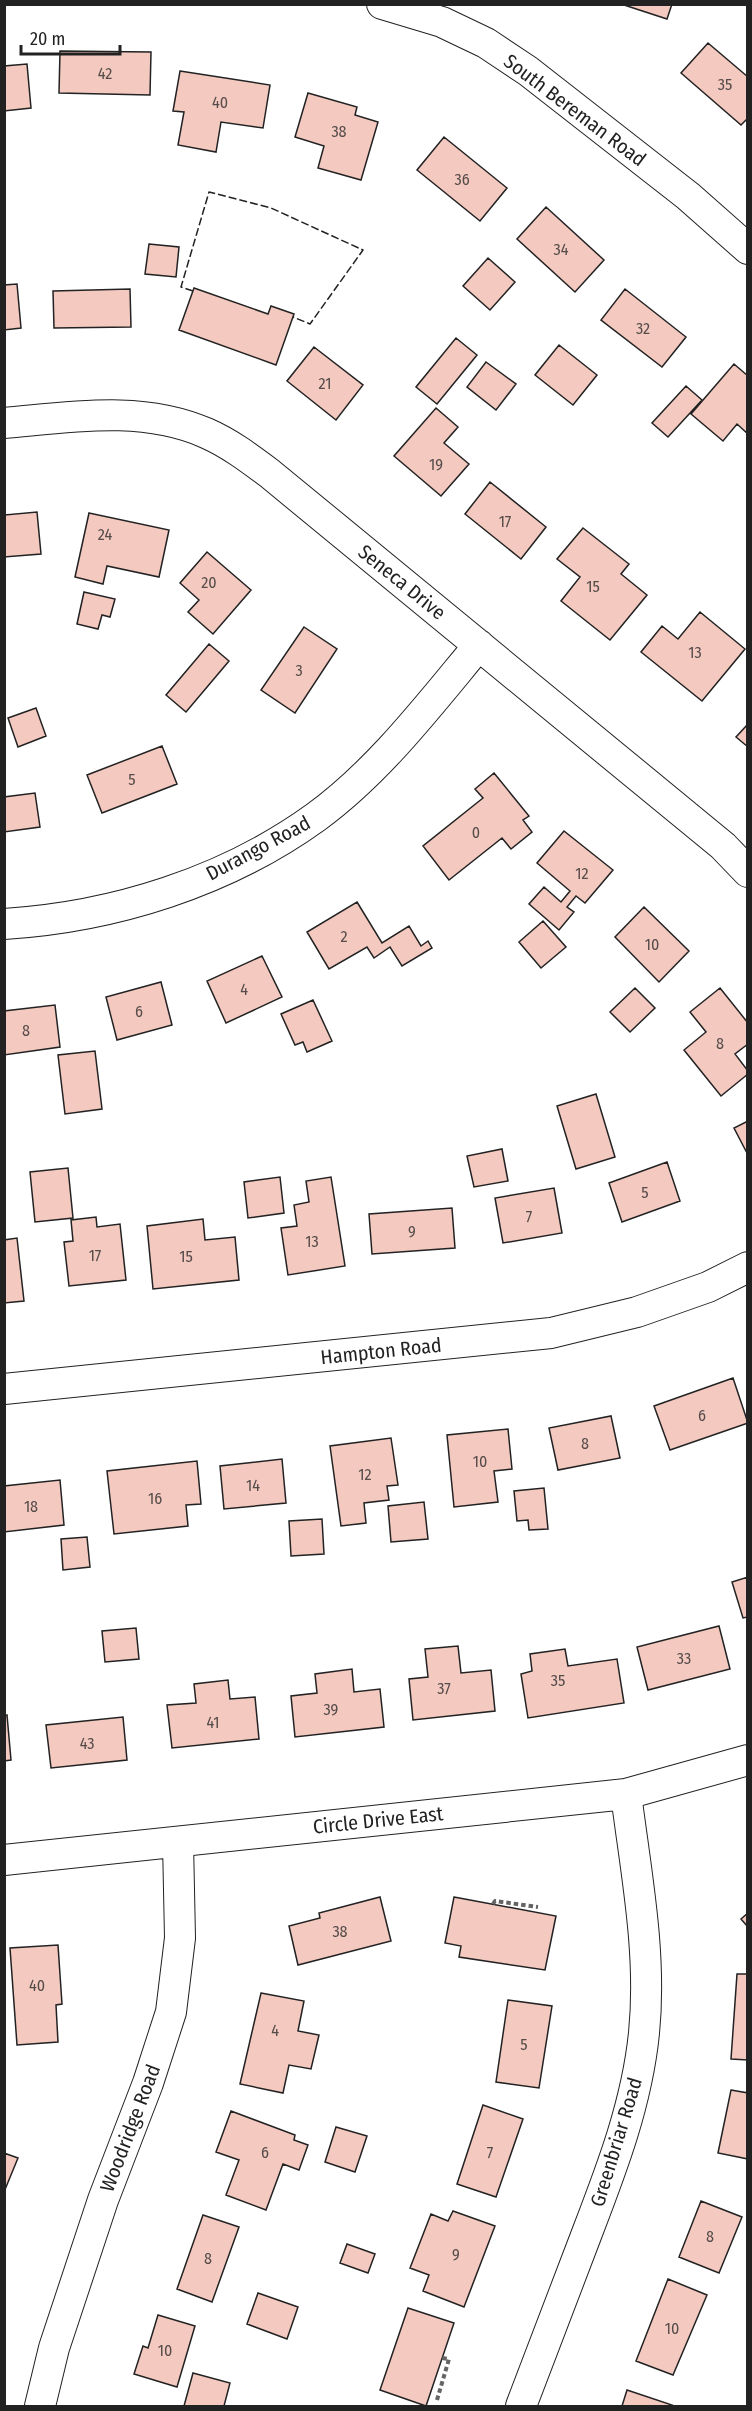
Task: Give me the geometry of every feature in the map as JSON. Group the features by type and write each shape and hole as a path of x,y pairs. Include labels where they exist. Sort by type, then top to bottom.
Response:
{"street":[{"name":"South Bereman Road","path":"382,4 442,22 486,43 528,71 688,196 747,249"},
{"name":"Seneca Drive","path":"4,423 121,414 166,421 206,434 234,448 269,473 723,846 747,872"},
{"name":"Durango Road","path":"4,924 52,921 131,903 209,876 276,842 316,816 374,765 440,693 479,645"},
{"name":"Hampton Road","path":"4,1389 550,1333 637,1312 708,1287 747,1267"},
{"name":"Circle Drive East","path":"4,1860 626,1794 747,1760"},
{"name":"Greenbriar Road","path":"522,2406 614,2162 633,2100 644,2034 647,1984 644,1931 626,1794"},
{"name":"Woodridge Road","path":"40,2406 54,2348 103,2200 148,2083 171,2012 180,1938 178,1842"}],"path":[{"path":"493,1904 495,1900 538,1907"},
{"path":"437,2400 449,2360 442,2358"}],"building":[{"path":"621,4 672,4 667,19"},
{"path":"708,43 748,77 748,118 741,125 681,73"},
{"path":"60,51 151,52 150,95 59,93"},
{"path":"27,64 31,108 4,111 4,66"},
{"path":"180,71 270,85 263,128 221,122 216,152 178,145 184,112 173,111"},
{"path":"308,93 357,107 355,115 378,122 361,180 318,168 324,146 295,137"},
{"path":"444,137 507,188 480,221 417,170"},
{"path":"546,207 604,260 575,292 517,239"},
{"path":"149,244 179,247 176,277 145,274"},
{"path":"488,258 515,282 490,310 463,286"},
{"path":"17,284 21,328 4,330 4,285"},
{"path":"194,288 268,314 271,306 294,314 276,365 179,330"},
{"path":"130,289 131,327 54,328 53,291"},
{"path":"625,289 686,337 662,367 601,320"},
{"path":"456,338 477,355 437,404 416,387"},
{"path":"559,345 597,375 573,405 535,375"},
{"path":"314,347 363,385 336,420 287,381"},
{"path":"486,362 516,384 496,410 467,387"},
{"path":"734,364 748,376 748,434 737,424 723,441 691,414"},
{"path":"686,386 702,400 668,437 652,423"},
{"path":"436,408 458,427 444,443 469,464 441,496 394,456"},
{"path":"490,482 546,527 521,559 465,514"},
{"path":"4,509 5,515 37,512 41,554 4,557"},
{"path":"89,513 169,530 159,577 107,566 103,584 75,577"},
{"path":"583,528 629,564 621,574 647,595 610,640 561,601 580,577 557,559"},
{"path":"207,552 251,590 213,634 188,612 199,600 180,583"},
{"path":"84,592 115,599 110,617 102,615 98,629 77,624"},
{"path":"700,612 745,649 702,701 641,652 662,626 678,639"},
{"path":"304,627 337,649 295,713 261,690"},
{"path":"209,644 229,661 186,712 166,695"},
{"path":"36,708 46,736 18,747 8,718"},
{"path":"748,724 748,747 736,737"},
{"path":"162,746 177,784 102,813 87,775"},
{"path":"494,773 529,816 523,820 532,832 511,849 502,838 449,880 423,846 483,798 475,789"},
{"path":"35,793 40,827 4,832 4,797"},
{"path":"564,831 613,870 585,903 576,896 567,907 574,912 559,930 529,904 544,887 561,902 570,891 537,863"},
{"path":"357,902 382,943 409,926 421,946 428,941 432,948 402,966 390,947 374,958 367,947 329,969 307,932"},
{"path":"644,907 689,951 659,982 615,937"},
{"path":"543,921 566,947 541,968 519,942"},
{"path":"262,956 282,997 226,1023 207,981"},
{"path":"161,982 172,1025 117,1040 106,997"},
{"path":"635,988 655,1008 630,1032 610,1012"},
{"path":"720,988 748,1023 748,1044 735,1054 748,1074 721,1096 684,1050 706,1032 690,1012"},
{"path":"313,1000 332,1041 307,1052 303,1042 295,1045 281,1014"},
{"path":"55,1005 60,1047 4,1055 4,1011"},
{"path":"95,1051 102,1109 65,1114 58,1055"},
{"path":"596,1094 615,1157 576,1169 557,1106"},
{"path":"748,1121 748,1155 734,1128"},
{"path":"502,1149 508,1181 474,1187 467,1156"},
{"path":"667,1162 680,1201 622,1222 609,1183"},
{"path":"68,1168 73,1218 35,1222 30,1172"},
{"path":"280,1177 284,1213 248,1218 244,1182"},
{"path":"331,1177 345,1266 288,1275 281,1228 297,1226 294,1205 309,1202 306,1181"},
{"path":"554,1188 562,1233 503,1243 495,1198"},
{"path":"452,1208 455,1248 372,1254 369,1214"},
{"path":"96,1217 97,1227 120,1224 126,1280 69,1286 64,1242 73,1241 71,1220"},
{"path":"203,1219 205,1240 235,1237 239,1280 153,1289 147,1226"},
{"path":"17,1238 24,1301 4,1303 4,1240"},
{"path":"733,1378 748,1423 670,1450 654,1406"},
{"path":"611,1416 620,1458 558,1470 549,1428"},
{"path":"508,1429 512,1469 494,1471 498,1502 454,1507 447,1435"},
{"path":"391,1438 398,1485 387,1486 389,1500 364,1503 366,1523 341,1526 330,1446"},
{"path":"282,1459 286,1503 224,1509 220,1466"},
{"path":"197,1461 201,1504 186,1505 188,1526 114,1534 107,1471"},
{"path":"60,1480 64,1525 4,1532 4,1486"},
{"path":"544,1488 548,1529 529,1530 528,1520 517,1521 514,1491"},
{"path":"424,1502 428,1539 391,1542 388,1506"},
{"path":"322,1519 324,1554 291,1556 289,1521"},
{"path":"87,1537 90,1567 63,1570 61,1539"},
{"path":"748,1577 748,1617 743,1618 732,1582"},
{"path":"719,1626 730,1669 648,1690 637,1647"},
{"path":"136,1628 139,1659 105,1662 102,1631"},
{"path":"458,1646 461,1673 491,1670 495,1711 413,1720 409,1679 428,1677 425,1649"},
{"path":"565,1649 568,1666 617,1659 624,1703 528,1718 521,1674 532,1671 530,1654"},
{"path":"352,1669 354,1692 380,1689 384,1727 295,1737 291,1696 317,1693 315,1674"},
{"path":"228,1680 230,1699 255,1697 259,1739 172,1748 167,1705 196,1703 194,1684"},
{"path":"7,1715 11,1760 4,1761 4,1716"},
{"path":"123,1717 127,1760 51,1768 46,1725"},
{"path":"380,1897 391,1941 298,1965 289,1926 320,1918 319,1913"},
{"path":"454,1897 556,1916 545,1970 459,1957 461,1946 445,1943"},
{"path":"748,1913 748,1927 741,1919"},
{"path":"58,1945 62,2004 56,2005 58,2042 17,2045 10,1948"},
{"path":"737,1974 748,1974 748,2060 731,2059"},
{"path":"261,1993 304,2001 298,2031 319,2035 311,2069 289,2065 283,2093 240,2084"},
{"path":"508,2000 552,2006 539,2088 496,2082"},
{"path":"731,2090 748,2093 748,2159 718,2153"},
{"path":"483,2105 523,2119 496,2197 457,2184"},
{"path":"231,2111 295,2135 294,2140 308,2145 299,2170 283,2164 266,2210 226,2195 239,2160 216,2152"},
{"path":"336,2127 367,2136 355,2172 325,2162"},
{"path":"4,2153 18,2158 4,2192"},
{"path":"701,2201 742,2217 719,2273 679,2257"},
{"path":"453,2211 495,2226 464,2307 423,2291 429,2275 410,2268 431,2214 448,2221"},
{"path":"203,2215 239,2227 212,2302 177,2289"},
{"path":"347,2244 375,2254 368,2273 340,2263"},
{"path":"668,2279 707,2295 673,2375 636,2361"},
{"path":"258,2293 298,2307 287,2339 247,2324"},
{"path":"408,2308 454,2323 426,2406 380,2390"},
{"path":"158,2315 195,2326 177,2387 134,2374 143,2346 148,2348"},
{"path":"193,2373 230,2383 224,2406 184,2406"},
{"path":"627,2390 672,2405 622,2406"}],"fence":[{"path":"193,291 181,287 209,192 271,208 363,250 310,324 293,317"}]}
